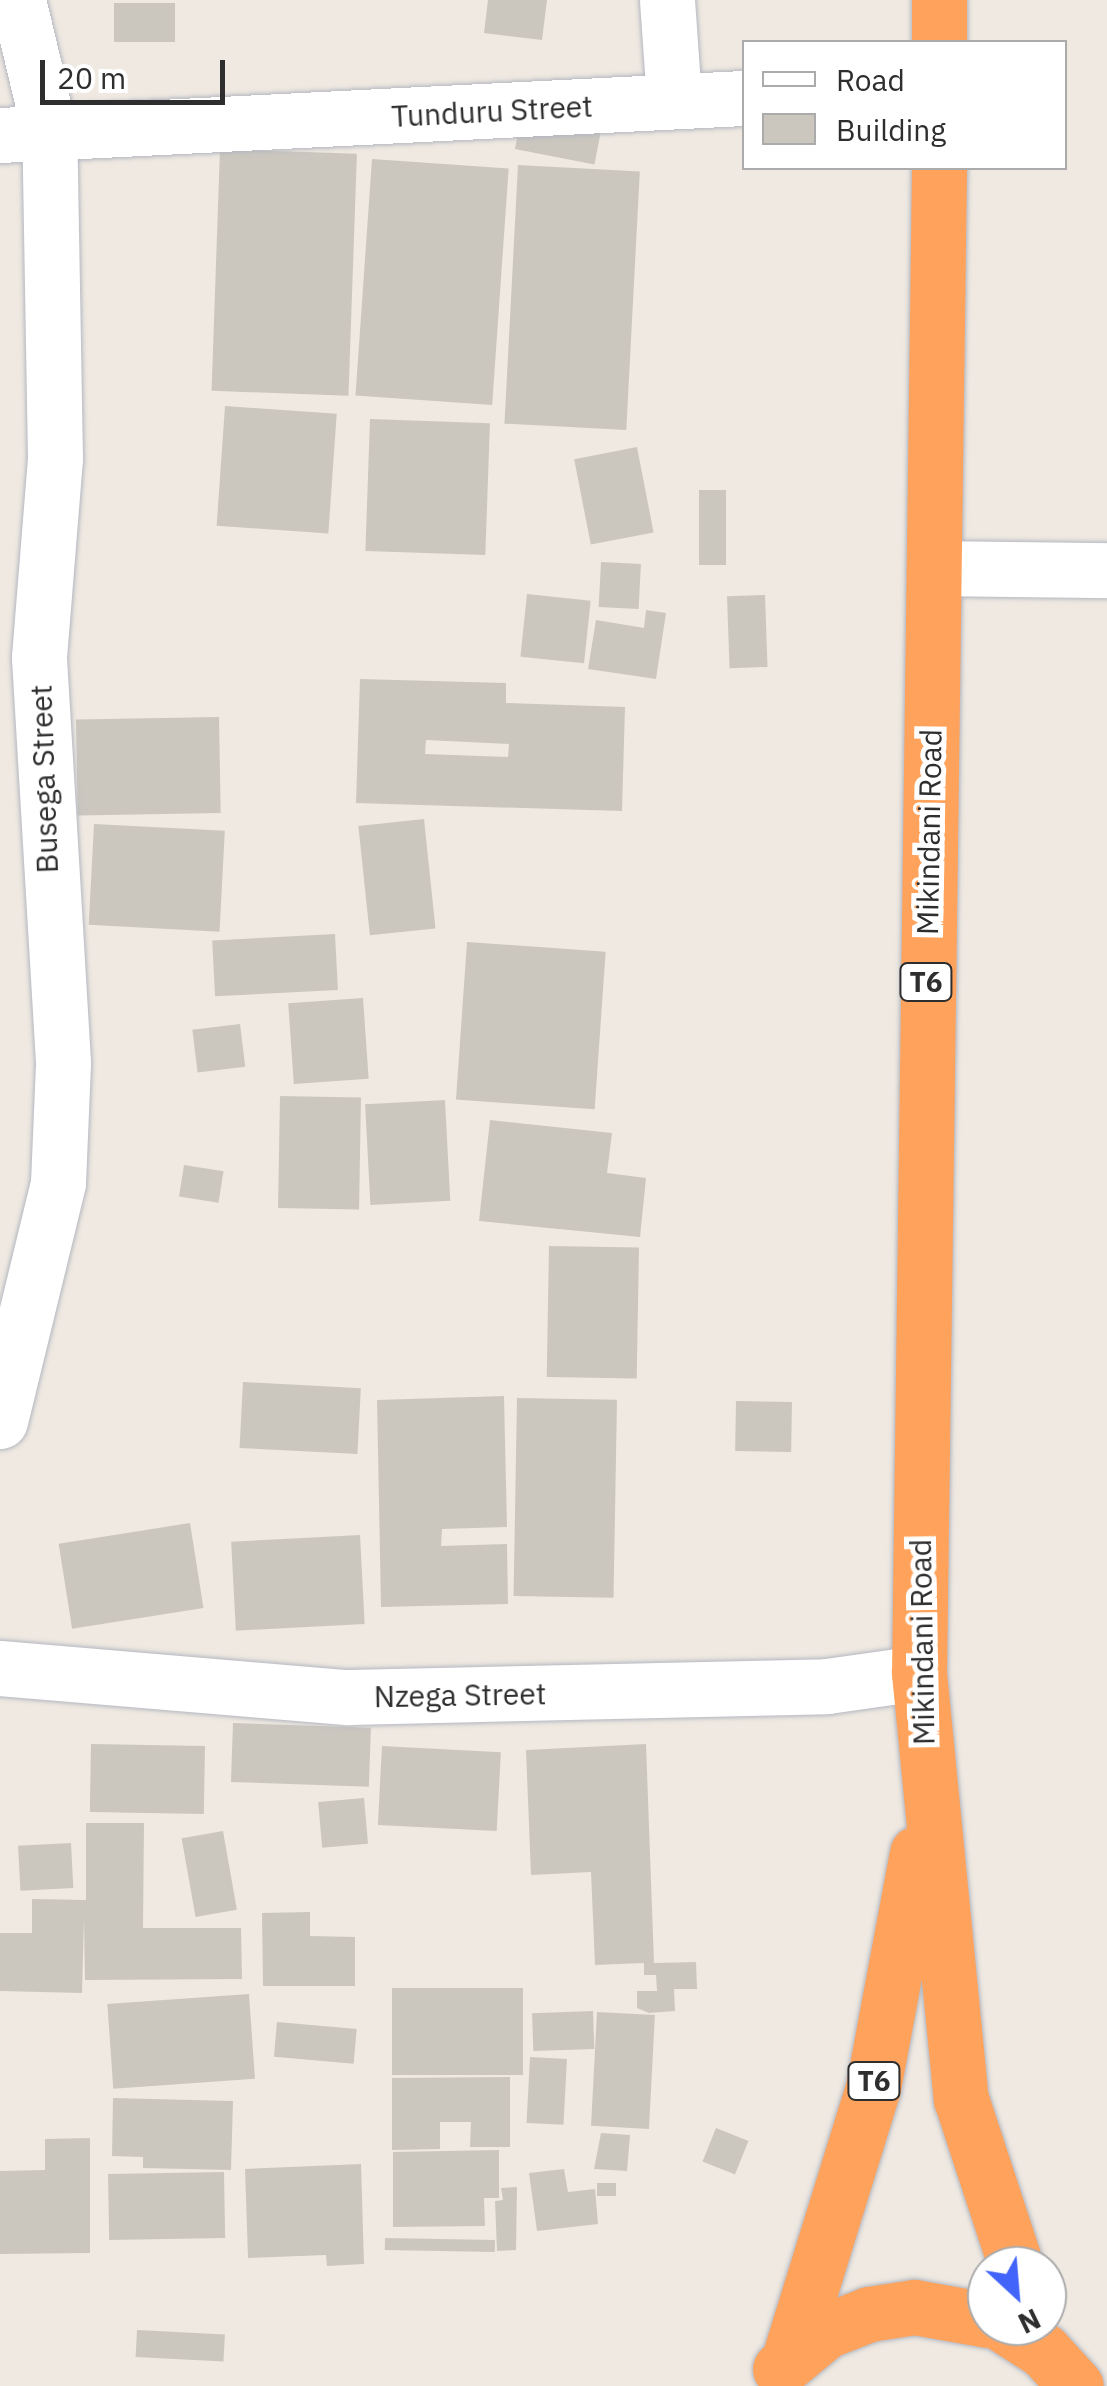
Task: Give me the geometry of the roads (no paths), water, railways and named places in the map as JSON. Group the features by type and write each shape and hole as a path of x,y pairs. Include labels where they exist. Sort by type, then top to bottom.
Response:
{"highway":[{"path":"939,0 939,40"},
{"name":"Mikindani Road","path":"939,170 936,568 921,1203 919,1672 927,1796 961,2099 1009,2246"},
{"name":"Mikindani Road","path":"777,2372 872,2088 927,1796"},
{"name":"T6","path":"777,2372 826,2331 869,2314 914,2306 967,2316"}],"street":[{"name":"Busega Street","path":"0,1421 58,1182 62,1096 39,657 55,459 24,132 18,0"},
{"path":"667,0 674,100"},
{"name":"Tunduru Street","path":"24,132 742,98"},
{"path":"936,568 1107,570"},
{"name":"Nzega Street","path":"0,1668 349,1697 828,1686 919,1672"},
{"path":"1047,2355 1086,2386"}]}
